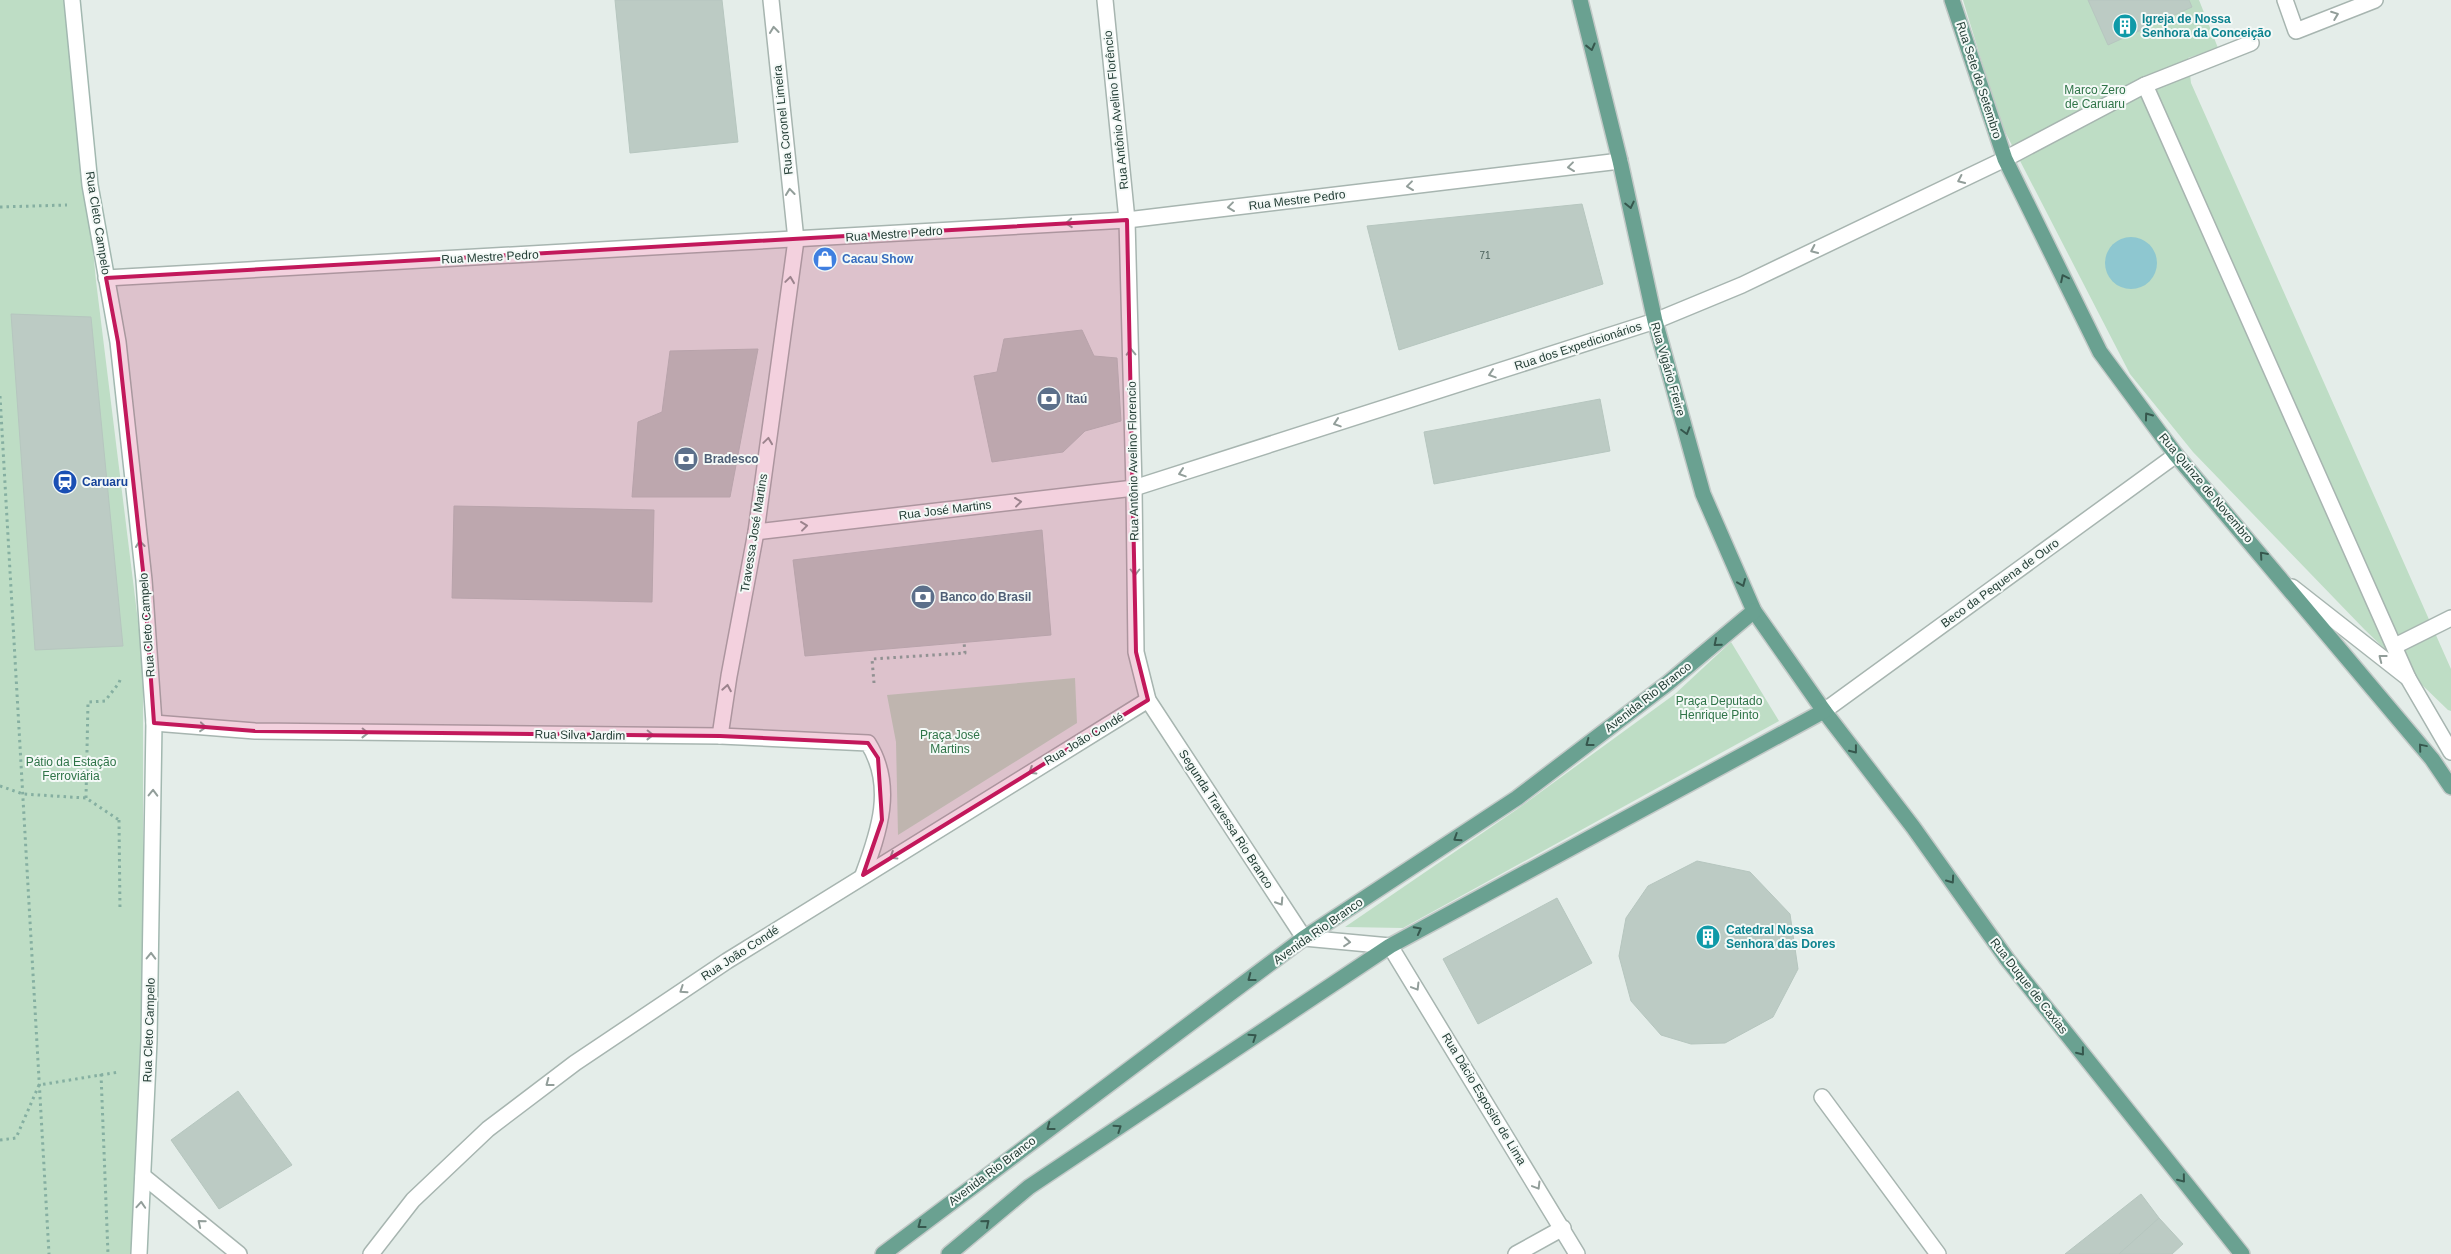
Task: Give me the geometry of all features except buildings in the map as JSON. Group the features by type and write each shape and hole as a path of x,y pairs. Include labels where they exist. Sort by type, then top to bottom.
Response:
{"main road":[{"name":"Rua Vigário Freire","path":"1580,0 1620,161 1654,321 1703,494 1754,611 1824,711"},
{"name":"Rua Sete de Setembro","path":"1952,0 2005,160"},
{"name":"Rua Quinze de Novembro","path":"2005,160 2100,352 2176,455 2286,583 2432,759 2451,787"},
{"name":"Avenida Rio Branco","path":"883,1254 1304,938 1517,798 1668,683 1754,611"},
{"path":"949,1254 1029,1187 1390,946 1824,711"},
{"name":"Rua Duque de Caxias","path":"1824,711 1913,827 2007,959 2242,1254"}],"street":[{"name":"Rua Cleto Campelo","path":"72,0 90,185 118,342 144,580 154,723 149,1041 138,1254"},
{"name":"Rua Coronel Limeira","path":"772,0 796,240"},
{"name":"Rua Antônio Avelino Florêncio","path":"1105,0 1127,220"},
{"path":"2285,0 2296,31 2375,0"},
{"name":"Rua dos Expedicionários","path":"1134,488 1654,321 1742,285 2005,160 2145,85 2251,44"},
{"path":"2145,85 2408,678 2451,752"},
{"name":"Rua Mestre Pedro","path":"106,278 1127,220 1620,161"},
{"name":"Rua Antônio Avelino Florencio","path":"1127,220 1136,652 1148,700"},
{"name":"Travessa José Martins","path":"720,736 728,676 756,532 796,240"},
{"name":"Beco da Pequena de Ouro","path":"1824,711 2176,455"},
{"name":"Rua José Martins","path":"756,532 1134,488"},
{"path":"2286,583 2408,678"},
{"path":"2395,646 2451,618"},
{"name":"Rua João Condé","path":"371,1254 413,1200 488,1129 575,1063 718,966 1148,700"},
{"name":"Segunda Travessa Rio Branco","path":"1148,700 1304,938"},
{"name":"Rua Silva Jardim","path":"154,723 254,731 720,736 868,743 878,758 882,788 882,820 863,875"},
{"path":"1304,938 1390,946"},
{"name":"Rua Dácio Esposito de Lima","path":"1390,946 1563,1228 1577,1254"},
{"path":"1822,1097 1938,1254"},
{"path":"143,1176 239,1254"},
{"path":"1516,1254 1563,1228"}],"path":[{"path":"0,396 49,1254"},
{"path":"874,684 872,659 964,653 964,642"},
{"path":"86,798 88,702 105,701"},
{"path":"0,786 23,794 86,798 119,820 152,825"},
{"path":"39,1085 113,1072"},
{"path":"101,1074 108,1254"},
{"path":"0,1140 16,1138 39,1085"}],"highlighted area":[{"path":"1127,220 1136,652 1148,700 863,875 882,820 878,758 868,743 720,736 255,731 154,723 144,580 118,342 106,278"}],"green space":[{"name":"Pátio da Estação Ferroviária","path":"0,0 69,0 96,281 143,662 143,1042 137,1254 0,1254"},
{"name":"Marco Zero de Caruaru","path":"1963,0 2199,0 2218,48 2188,58 2191,83 2451,669 2451,711 2364,629 2193,452 2130,374 2000,122"},
{"name":"Praça Deputado Henrique Pinto","path":"1731,642 1779,721 1403,928 1345,927 1516,810 1675,694"},
{"name":"Praça José Martins","path":"1075,678 1077,723 898,835 896,742 887,695"}],"water":[{"path":"2126,237 2136,237 2150,244 2157,258 2157,268 2150,282 2136,289 2126,289 2116,285 2109,278 2105,268 2105,258 2109,248 2116,241"}],"place":[{"name":"Igreja de Nossa Senhora da Conceição","path":"2125,26"},
{"name":"Cacau Show","path":"825,259"},
{"name":"Itaú","path":"1049,399"},
{"name":"Bradesco","path":"686,459"},
{"name":"Caruaru","path":"65,482"},
{"name":"Banco do Brasil","path":"923,597"},
{"name":"Catedral Nossa Senhora das Dores","path":"1708,937"}]}
